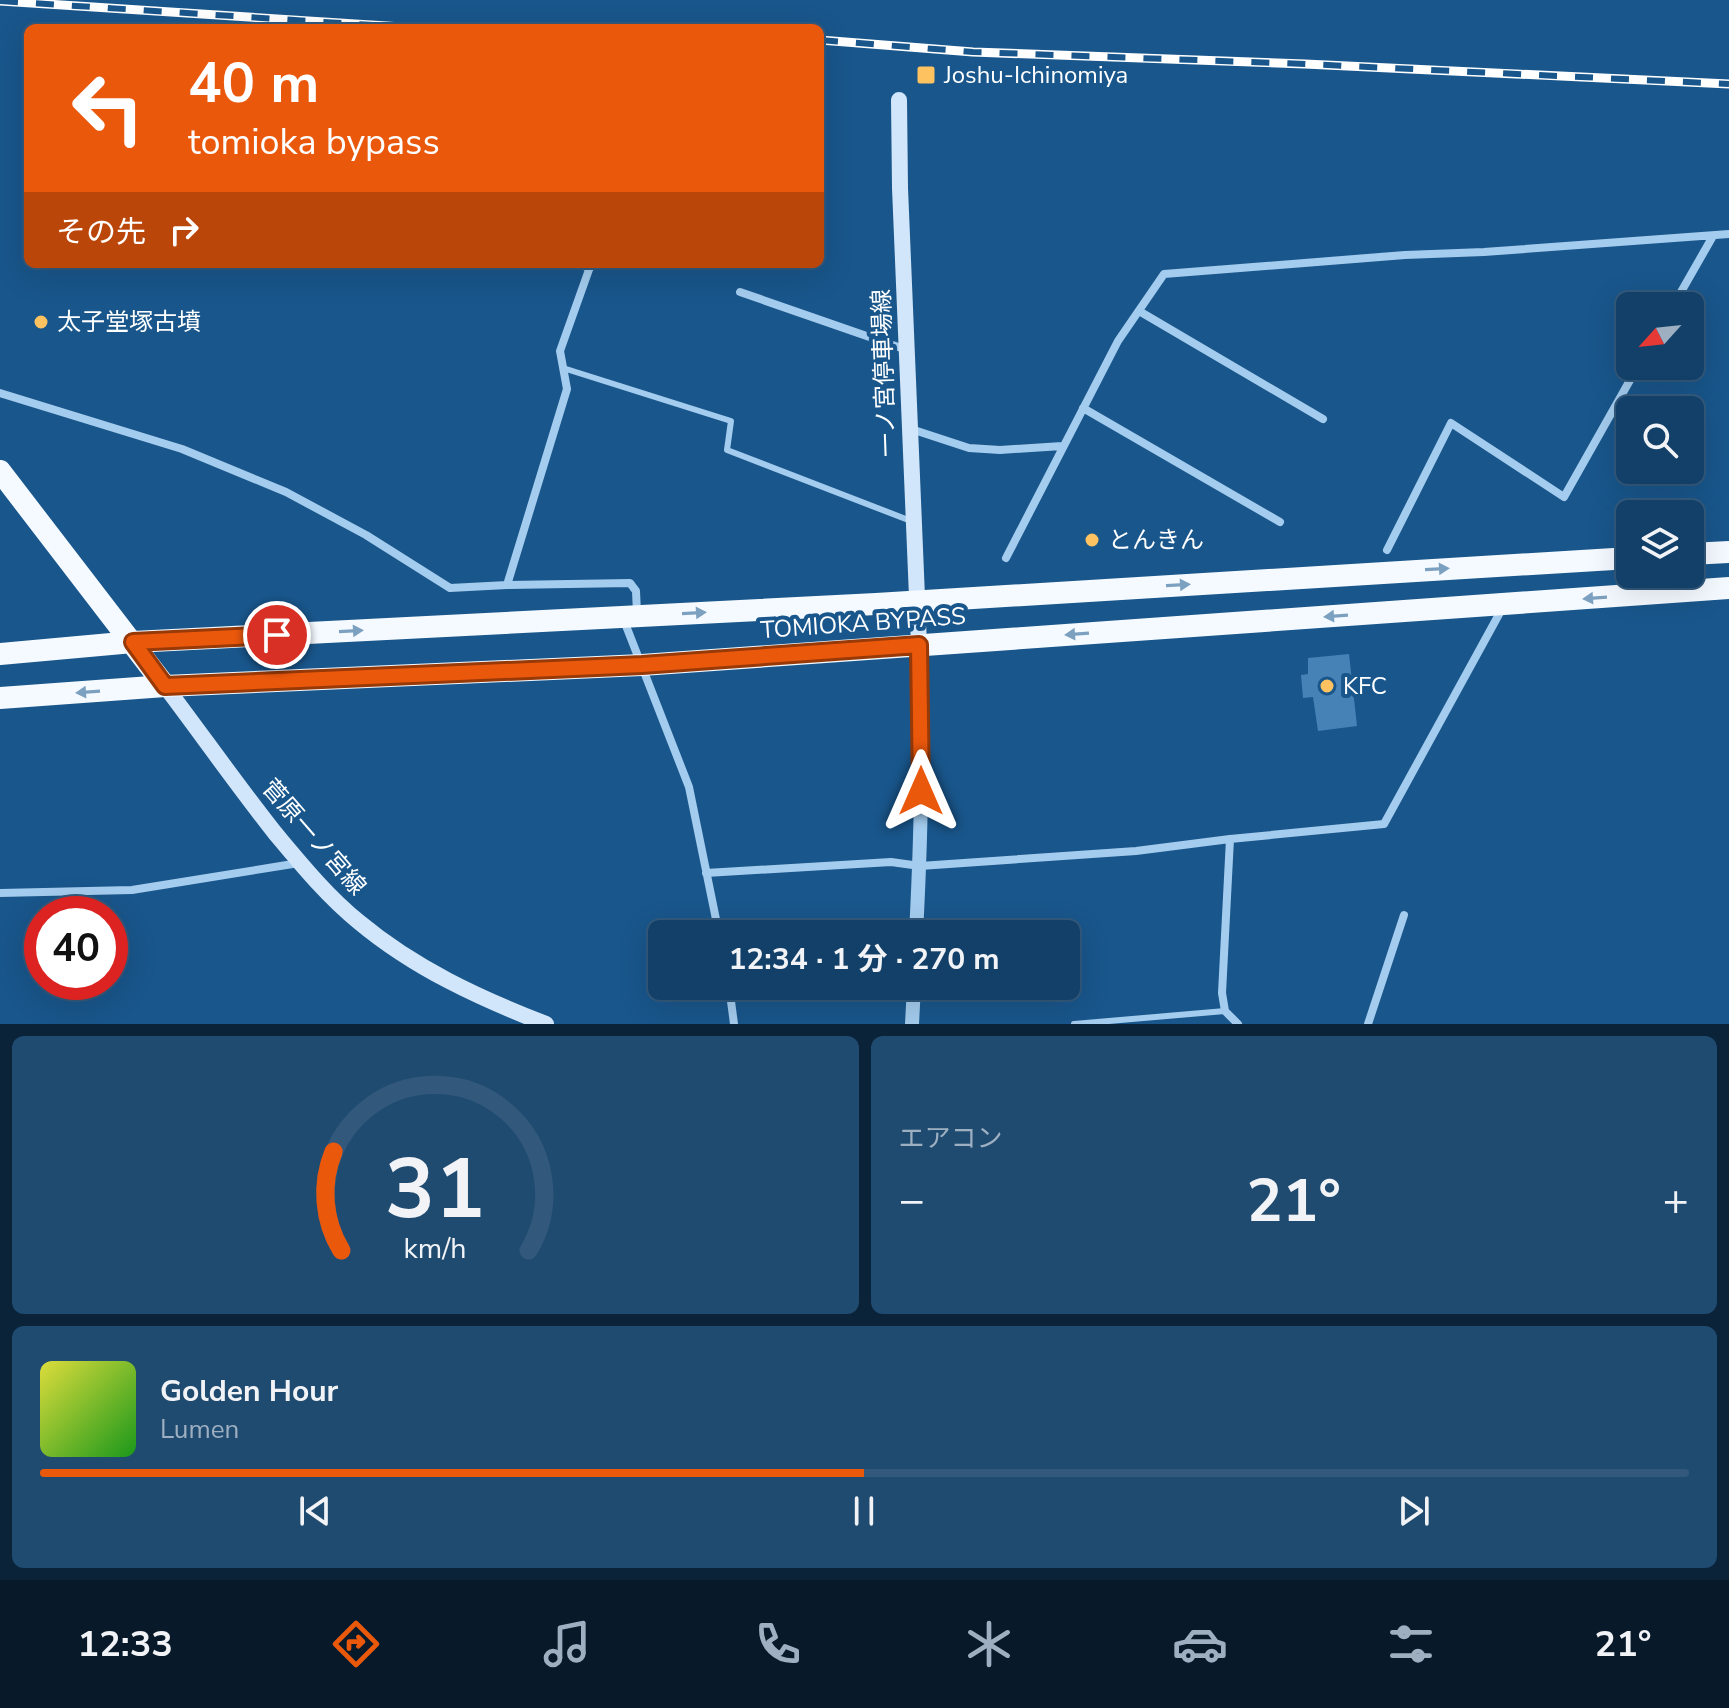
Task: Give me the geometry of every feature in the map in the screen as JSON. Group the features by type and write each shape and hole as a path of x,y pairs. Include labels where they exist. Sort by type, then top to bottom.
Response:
{"highway":[{"path":"0,471 165,686"},
{"path":"1704,553 1729,552"},
{"name":"TOMIOKA BYPASS","path":"0,654 133,642 916,601 1616,559"},
{"name":"TOMIOKA BYPASS","path":"0,698 165,686 642,665 1729,588"}],"main road":[{"name":"一ノ宮停車場線","path":"899,100 919,645"},
{"name":"菅原一ノ宮線","path":"165,686 251,803 300,863 359,923 457,987 546,1024"}],"street":[{"path":"1006,558 1118,341 1164,274 1729,234"},
{"path":"1681,292 1713,236"},
{"path":"507,585 567,389 560,351 590,268"},
{"path":"740,292 907,350"},
{"path":"1139,311 1323,419"},
{"path":"1387,550 1451,423 1564,497 1630,380"},
{"path":"0,393 182,449 286,492 366,535 450,588 630,583 636,591 629,616 642,665 689,787 716,920"},
{"path":"1083,408 1280,522"},
{"path":"911,429 969,448 1000,450 1062,446"},
{"path":"706,873 891,862 920,866 1136,851 1384,824 1504,604"},
{"path":"917,920 920,866 919,645"},
{"path":"1230,839 1222,993 1225,1011 1238,1024"},
{"path":"0,893 132,890 300,863"},
{"path":"1368,1024 1404,915"},
{"path":"731,1000 734,1024"},
{"path":"912,1024 913,1000"}],"lane":[{"path":"563,368 731,421 727,450 914,523"},
{"path":"1074,1024 1225,1011"}],"building":[{"name":"KFC","path":"1349,654 1357,726 1318,731 1313,697 1303,698 1301,675 1308,674 1308,658"}],"railway":[{"path":"0,1 356,24"},
{"path":"824,40 973,52 1729,84"}],"place":[{"name":"Joshu-Ichinomiya","path":"926,75"},
{"name":"太子堂塚古墳","path":"41,322"},
{"name":"とんきん","path":"1092,540"},
{"name":"KFC","path":"1327,686"}],"route":[{"path":"277,635 133,642 165,686 642,665 919,645 921,791"}]}
